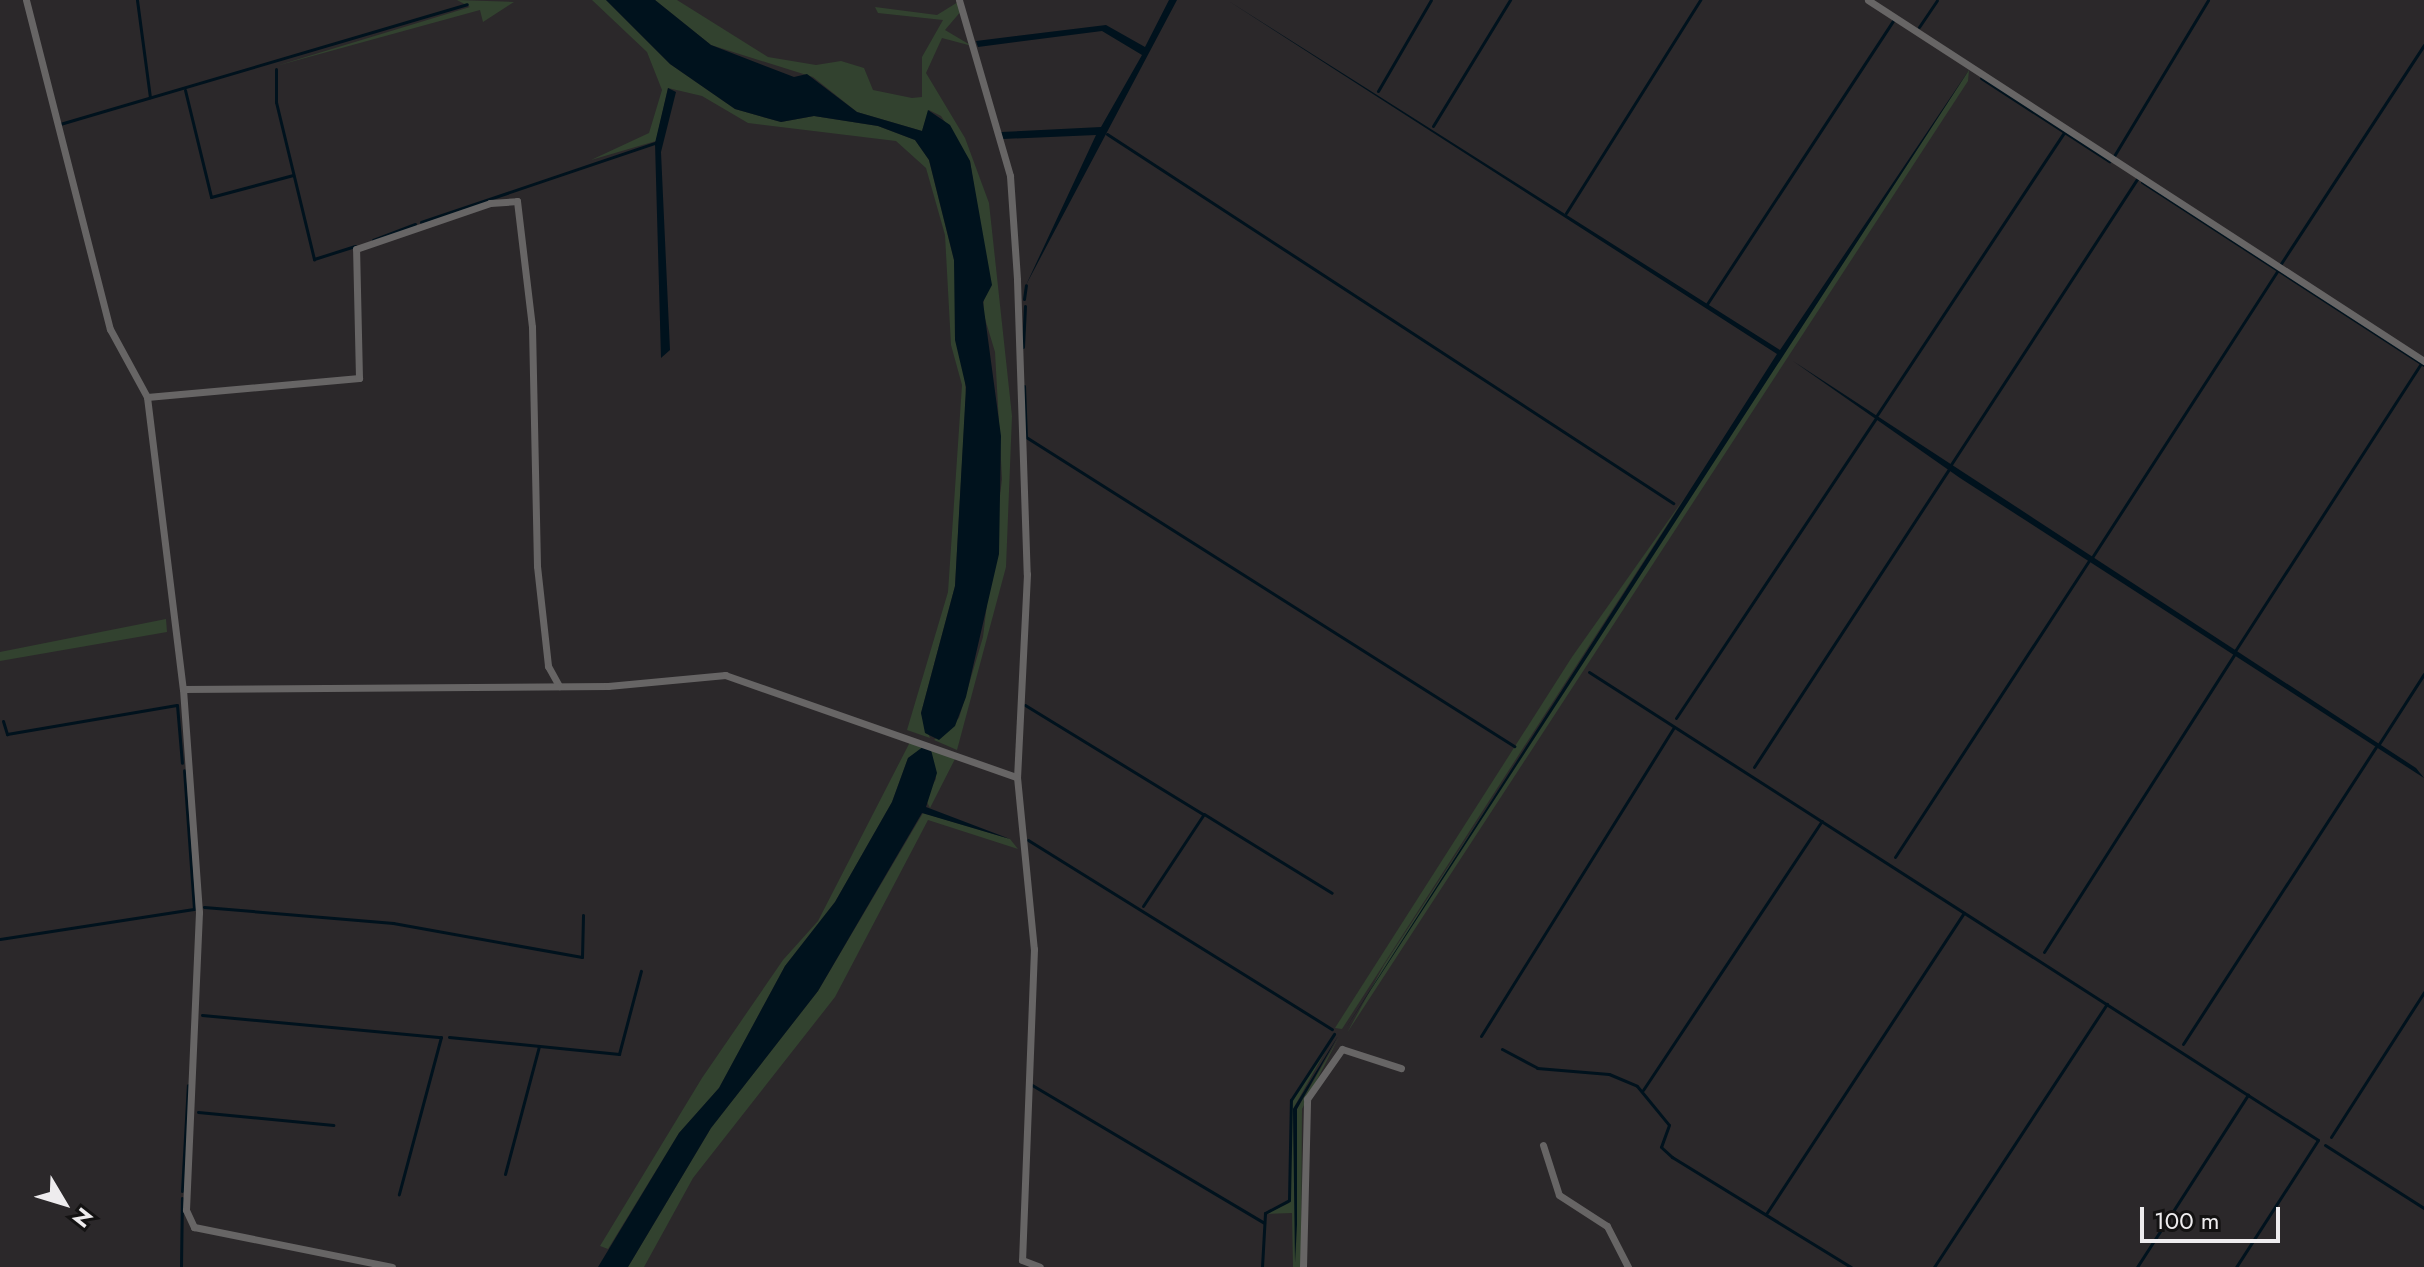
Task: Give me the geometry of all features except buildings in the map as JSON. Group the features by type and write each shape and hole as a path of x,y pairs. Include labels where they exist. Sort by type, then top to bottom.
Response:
{"street":[{"path":"26,0 110,329 147,397 183,689 199,912 190,1221 392,1267"},
{"path":"959,0 1010,176 1027,574 1017,777 1034,949 1022,1260 1015,1267"},
{"path":"1868,0 2424,361"},
{"path":"147,397 359,378 356,249 490,203 517,201 532,327 537,566 548,666 559,686"},
{"path":"183,689 559,686 738,677 1017,777"},
{"path":"1303,1267 1307,1099 1342,1049 1401,1068"},
{"path":"1543,1145 1559,1195 1607,1226 1628,1267"},
{"path":"1022,1260 1040,1267"}],"green space":[{"path":"457,0 514,2 483,22 480,10 276,66 470,7"},
{"path":"592,0 606,0 670,64 735,109 781,122 814,116 878,126 915,140 929,160 954,260 966,394 955,586 921,713 930,738 907,730 948,592 962,385 951,345 945,235 926,168 896,141 748,123 702,96 668,88 656,141 591,160 649,133 662,90 647,52"},
{"path":"655,0 677,0 768,57 816,65 841,61 864,68 873,90 912,98 922,97 922,57 943,20 878,13 875,7 937,15 958,2 962,10 945,30 972,46 942,38 926,73 965,138 989,203 1012,416 1006,567 957,750 934,740 959,718 983,637 1002,479 995,352 983,312 986,265 970,161 941,116 929,110 922,131 857,112 813,77 711,45"},
{"path":"1969,70 1968,81 1347,1033 1384,965"},
{"path":"1685,497 1342,1029 1335,1028 1572,657"},
{"path":"166,619 167,632 0,661 0,652"},
{"path":"910,742 927,745 908,758 892,802 835,902 785,966 719,1088 679,1133 608,1249 600,1246 702,1078 783,960 818,921"},
{"path":"930,750 956,757 930,808 925,798 936,779"},
{"path":"923,813 1010,839 1018,849 928,820 835,997 693,1178 644,1267 628,1267 711,1128 818,991"},
{"path":"1335,1034 1293,1109 1296,1254 1297,1109 1339,1037 1302,1109 1301,1267 1293,1267 1292,1213 1266,1214 1289,1203 1292,1100"}],"water":[{"path":"606,0 655,0 711,45 794,77 807,74 857,112 922,131 928,110 950,125 970,161 992,285 983,302 1001,436 999,554 966,697 955,726 939,740 925,733 921,713 955,586 966,387 955,340 954,260 929,160 915,140 878,126 814,116 781,122 735,109 670,64"},
{"path":"1169,0 1177,0 1026,285 1096,135 1003,139 1001,132 1101,127 1142,55 1102,31 978,47 976,41 1106,25 1145,47"},
{"path":"1227,0 1780,350 1969,70 1344,1031 1777,354"},
{"path":"668,88 676,92 661,152 670,350 661,358 655,143"},
{"path":"1793,361 2416,768 2424,778 1960,478"},
{"path":"924,746 930,746 937,773 926,807 1010,839 922,813 818,991 711,1128 628,1267 598,1267 679,1133 719,1088 785,966 835,902 892,802 908,758"},
{"path":"1338,1036 1297,1109 1295,1263 1293,1109"}],"waterway":[{"path":"137,0 150,97"},
{"path":"1378,91 1431,0"},
{"path":"1433,126 1510,0"},
{"path":"1566,213 1700,0"},
{"path":"1919,27 1937,0"},
{"path":"2114,156 2208,0"},
{"path":"60,124 467,4"},
{"path":"1707,304 1893,21"},
{"path":"2280,265 2424,45"},
{"path":"276,69 276,102 314,259 355,246"},
{"path":"1981,78 2109,161"},
{"path":"185,90 211,197 293,175"},
{"path":"1877,415 2064,132"},
{"path":"1107,134 1673,503"},
{"path":"421,222 655,143"},
{"path":"1950,466 2137,179"},
{"path":"2142,182 2424,365"},
{"path":"373,240 415,224"},
{"path":"2091,559 2277,271"},
{"path":"1024,299 1026,285"},
{"path":"1023,347 1025,306"},
{"path":"2235,651 2421,363"},
{"path":"1024,386 1026,437 1514,746"},
{"path":"1676,718 1876,418"},
{"path":"1754,767 1949,469"},
{"path":"1895,857 2089,561"},
{"path":"2044,952 2234,655"},
{"path":"1589,672 2318,1140 2236,1267"},
{"path":"2379,744 2424,674"},
{"path":"3,721 7,734 177,705 182,763"},
{"path":"1025,705 1203,814"},
{"path":"1481,1036 1674,727"},
{"path":"2183,1044 2376,747"},
{"path":"0,939 194,909 184,770"},
{"path":"1143,906 1204,814 1332,893"},
{"path":"1643,1090 1822,821"},
{"path":"1028,840 1332,1029"},
{"path":"204,907 393,923 582,957 583,915"},
{"path":"1766,1214 1964,913"},
{"path":"449,1037 619,1054 641,971"},
{"path":"2331,1137 2424,992"},
{"path":"1934,1267 2107,1004"},
{"path":"202,1015 441,1037 399,1194"},
{"path":"1262,1267 1265,1213 1289,1200 1291,1100 1334,1034"},
{"path":"505,1174 539,1046"},
{"path":"1502,1049 1537,1068 1609,1074 1637,1086 1669,1125 1661,1147 1672,1157 1851,1267"},
{"path":"182,1191 188,1085"},
{"path":"1032,1085 1264,1223"},
{"path":"2137,1267 2248,1095"},
{"path":"198,1112 333,1125"},
{"path":"2325,1145 2424,1208"},
{"path":"181,1267 182,1198"}]}
